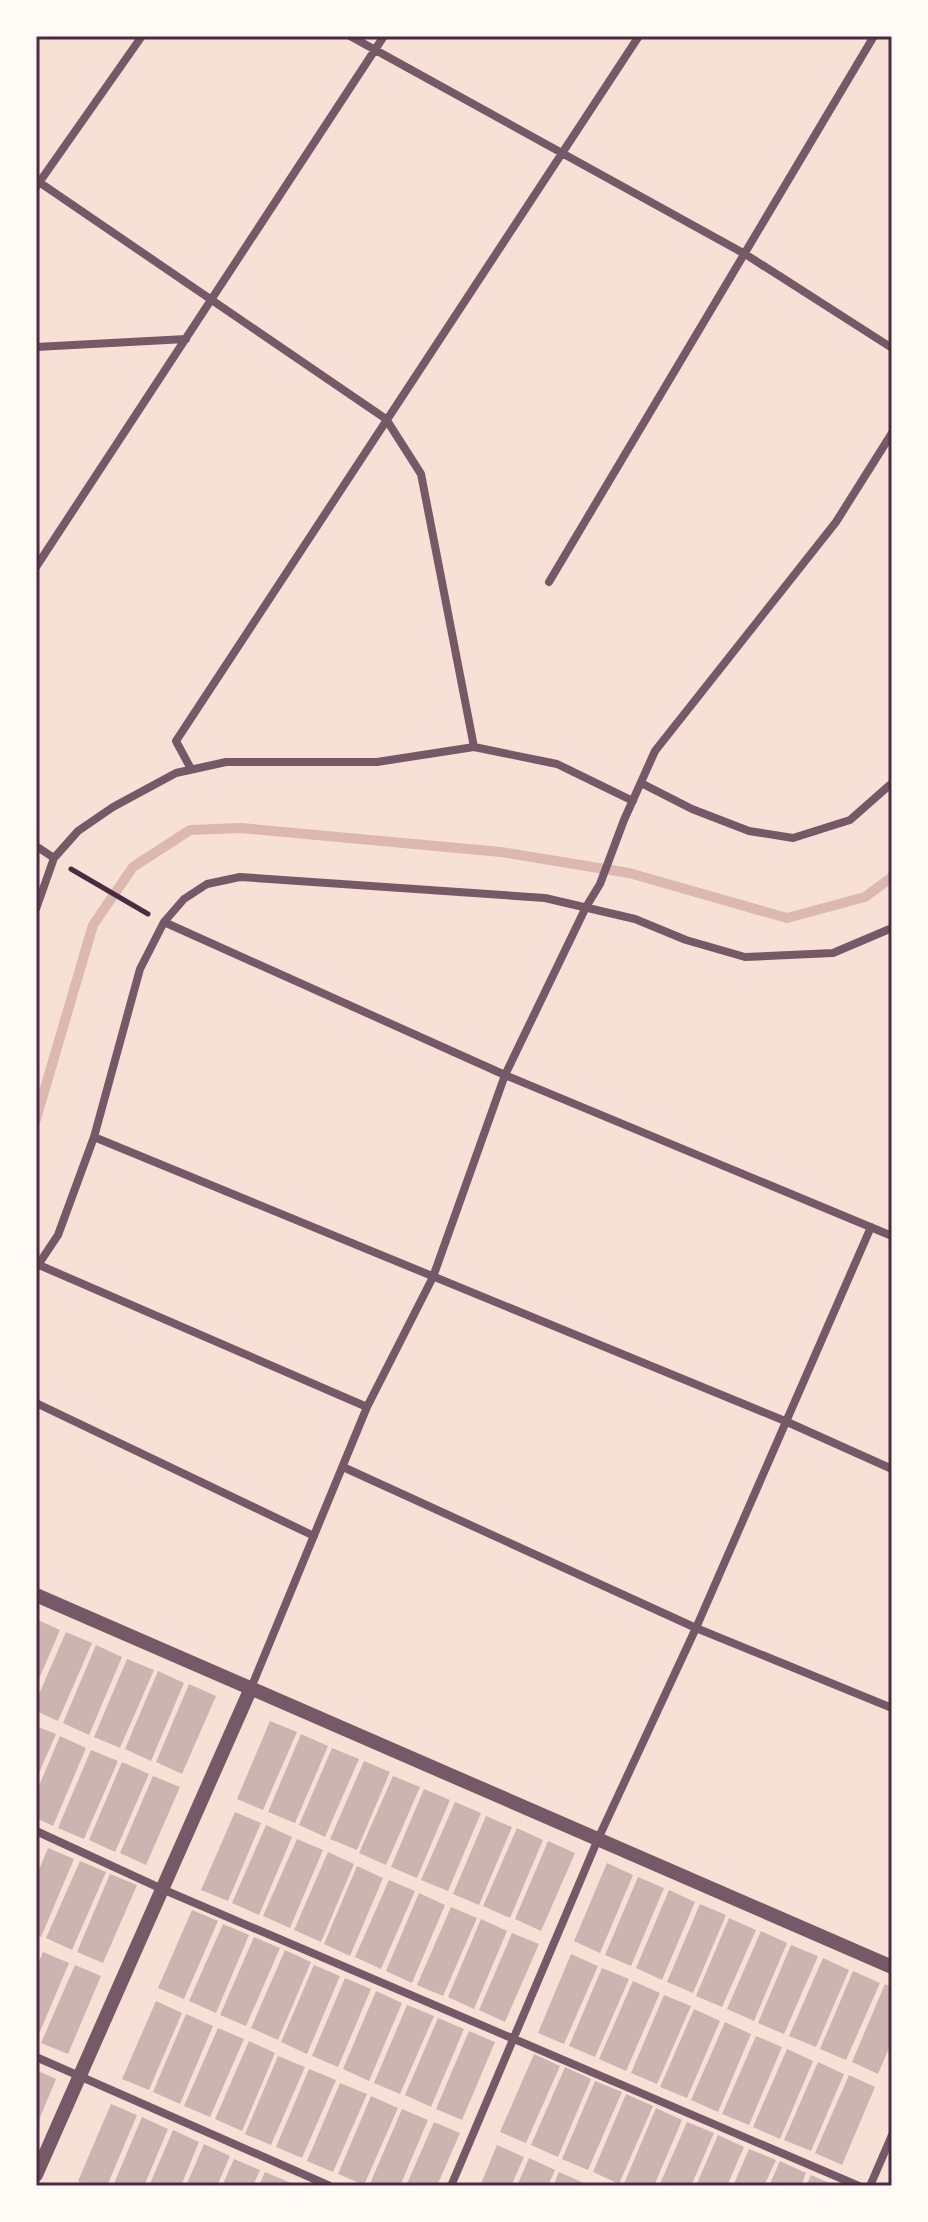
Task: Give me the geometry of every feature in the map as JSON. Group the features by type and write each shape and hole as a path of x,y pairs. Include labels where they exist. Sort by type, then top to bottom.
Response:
{"street":[{"path":"142,36 37,183 386,419 421,474 474,747"},
{"path":"350,36 745,254 892,348"},
{"path":"36,567 384,36"},
{"path":"191,769 176,741 639,36"},
{"path":"549,582 874,36"},
{"path":"36,347 186,339"},
{"path":"36,2175 251,1688 367,1407 433,1277 505,1075 600,884 655,751 836,522 892,433"},
{"path":"36,909 54,858 78,831 113,807 176,773 226,762 377,762 474,747 557,764 633,801"},
{"path":"641,783 692,809 749,831 793,838 850,820 892,783"},
{"path":"36,846 54,858"},
{"path":"367,1407 37,1267 58,1235 94,1137 140,969 164,922 184,899 207,884 240,877 545,898 635,919 686,940 745,957 833,953 892,928"},
{"path":"164,922 505,1075 892,1236"},
{"path":"94,1137 785,1421 892,1469"},
{"path":"451,2186 598,1839 696,1628 871,1227"},
{"path":"36,1403 314,1536"},
{"path":"343,1467 696,1628 892,1708"},
{"path":"36,1595 892,1967"},
{"path":"36,1831 162,1889 859,2186"},
{"path":"36,2057 330,2186"},
{"path":"870,2186 892,2135"}],"path":[{"path":"78,874 154,917"}],"building":[{"path":"36,1619 60,1630 36,1686"},
{"path":"66,1632 92,1643 58,1721 36,1711 36,1701"},
{"path":"96,1645 122,1657 89,1735 63,1723"},
{"path":"127,1659 154,1670 120,1748 94,1737"},
{"path":"158,1671 184,1683 151,1761 125,1749"},
{"path":"189,1684 216,1696 182,1774 156,1762"},
{"path":"270,1721 297,1732 263,1810 237,1799"},
{"path":"36,1726 56,1734 36,1780"},
{"path":"301,1734 328,1746 295,1823 268,1812"},
{"path":"60,1736 86,1748 53,1826 36,1818 36,1793"},
{"path":"332,1748 359,1759 325,1837 299,1825"},
{"path":"91,1750 118,1761 84,1839 58,1828"},
{"path":"364,1761 390,1772 357,1850 330,1839"},
{"path":"122,1762 149,1774 115,1852 89,1840"},
{"path":"153,1776 180,1787 146,1865 120,1853"},
{"path":"393,1776 420,1787 386,1865 359,1853"},
{"path":"424,1789 450,1800 417,1878 391,1867"},
{"path":"455,1802 481,1813 448,1891 421,1880"},
{"path":"235,1812 261,1823 228,1901 201,1890"},
{"path":"486,1816 512,1827 479,1905 453,1894"},
{"path":"266,1825 292,1837 259,1915 232,1903"},
{"path":"517,1828 543,1840 510,1918 483,1906"},
{"path":"297,1839 323,1850 290,1928 263,1916"},
{"path":"548,1841 575,1853 541,1931 515,1919"},
{"path":"48,1848 74,1859 41,1937 36,1935 36,1877"},
{"path":"328,1852 354,1864 321,1942 294,1930"},
{"path":"80,1861 106,1872 72,1950 46,1938"},
{"path":"607,1863 633,1875 600,1953 574,1941"},
{"path":"357,1866 383,1878 350,1956 324,1944"},
{"path":"110,1874 137,1885 103,1963 77,1952"},
{"path":"638,1877 664,1888 631,1966 605,1955"},
{"path":"389,1880 415,1891 381,1969 355,1957"},
{"path":"669,1890 695,1902 662,1980 636,1968"},
{"path":"419,1893 445,1905 412,1983 386,1971"},
{"path":"700,1904 726,1915 693,1993 667,1982"},
{"path":"451,1907 477,1918 443,1996 417,1985"},
{"path":"192,1910 218,1921 184,1999 158,1988"},
{"path":"729,1918 756,1930 722,2007 696,1996"},
{"path":"481,1919 507,1931 474,2009 448,1997"},
{"path":"223,1924 249,1935 216,2013 189,2001"},
{"path":"761,1931 787,1943 754,2021 727,2009"},
{"path":"512,1933 539,1944 505,2022 479,2010"},
{"path":"254,1937 280,1948 246,2026 220,2015"},
{"path":"791,1945 818,1956 784,2034 758,2023"},
{"path":"285,1950 311,1962 278,2040 251,2028"},
{"path":"43,1952 69,1963 36,2041 36,1969"},
{"path":"571,1954 598,1966 564,2044 538,2033"},
{"path":"823,1958 849,1970 816,2047 789,2036"},
{"path":"75,1965 101,1976 68,2054 41,2043"},
{"path":"314,1965 340,1976 307,2054 281,2042"},
{"path":"602,1968 629,1979 595,2057 569,2046"},
{"path":"853,1971 880,1983 846,2060 820,2049"},
{"path":"345,1978 371,1989 338,2067 312,2056"},
{"path":"633,1981 660,1993 626,2071 599,2059"},
{"path":"885,1984 892,1987 892,2041 878,2074 852,2062"},
{"path":"376,1991 402,2003 369,2081 343,2069"},
{"path":"664,1995 691,2006 657,2084 631,2073"},
{"path":"156,2001 182,2013 149,2090 122,2079"},
{"path":"407,2005 434,2016 400,2094 374,2083"},
{"path":"694,2009 720,2021 687,2098 660,2087"},
{"path":"186,2014 213,2026 180,2104 153,2092"},
{"path":"438,2018 464,2029 431,2107 405,2095"},
{"path":"725,2022 751,2034 718,2112 691,2100"},
{"path":"218,2028 244,2039 210,2117 184,2106"},
{"path":"469,2031 495,2042 462,2120 436,2109"},
{"path":"756,2036 782,2047 749,2125 722,2114"},
{"path":"249,2041 275,2053 242,2131 215,2119"},
{"path":"787,2049 813,2061 780,2139 753,2127"},
{"path":"534,2054 560,2066 526,2143 500,2132"},
{"path":"278,2056 305,2067 271,2145 245,2134"},
{"path":"818,2062 844,2074 811,2151 784,2140"},
{"path":"565,2067 591,2079 558,2157 531,2145"},
{"path":"309,2069 336,2080 302,2158 276,2147"},
{"path":"36,2070 56,2079 36,2127"},
{"path":"849,2075 875,2087 842,2165 815,2153"},
{"path":"595,2081 622,2092 588,2170 562,2159"},
{"path":"340,2083 367,2094 333,2172 307,2161"},
{"path":"626,2094 653,2106 619,2184 593,2172"},
{"path":"371,2096 398,2108 364,2185 338,2174"},
{"path":"111,2104 137,2115 107,2186 88,2186 78,2181"},
{"path":"656,2108 682,2120 654,2186 623,2186"},
{"path":"402,2109 428,2120 400,2186 369,2186"},
{"path":"142,2117 168,2129 144,2186 113,2186"},
{"path":"434,2122 460,2133 437,2186 406,2186"},
{"path":"687,2122 714,2133 691,2186 659,2186"},
{"path":"173,2130 199,2142 181,2186 149,2186"},
{"path":"718,2135 744,2147 727,2186 696,2186"},
{"path":"204,2144 230,2156 217,2186 186,2186"},
{"path":"497,2145 524,2157 511,2186 480,2186"},
{"path":"749,2149 776,2160 764,2186 733,2186"},
{"path":"529,2158 555,2170 548,2186 517,2186"},
{"path":"234,2159 260,2170 253,2186 222,2186"},
{"path":"780,2161 806,2173 801,2186 769,2186"},
{"path":"265,2172 291,2183 290,2186 259,2186"},
{"path":"559,2172 586,2184 553,2186"},
{"path":"811,2175 836,2186 806,2186"}],"waterway":[{"path":"36,1119 93,925 133,867 190,830 241,828 501,852 629,873 787,918 865,897 892,877"}]}
